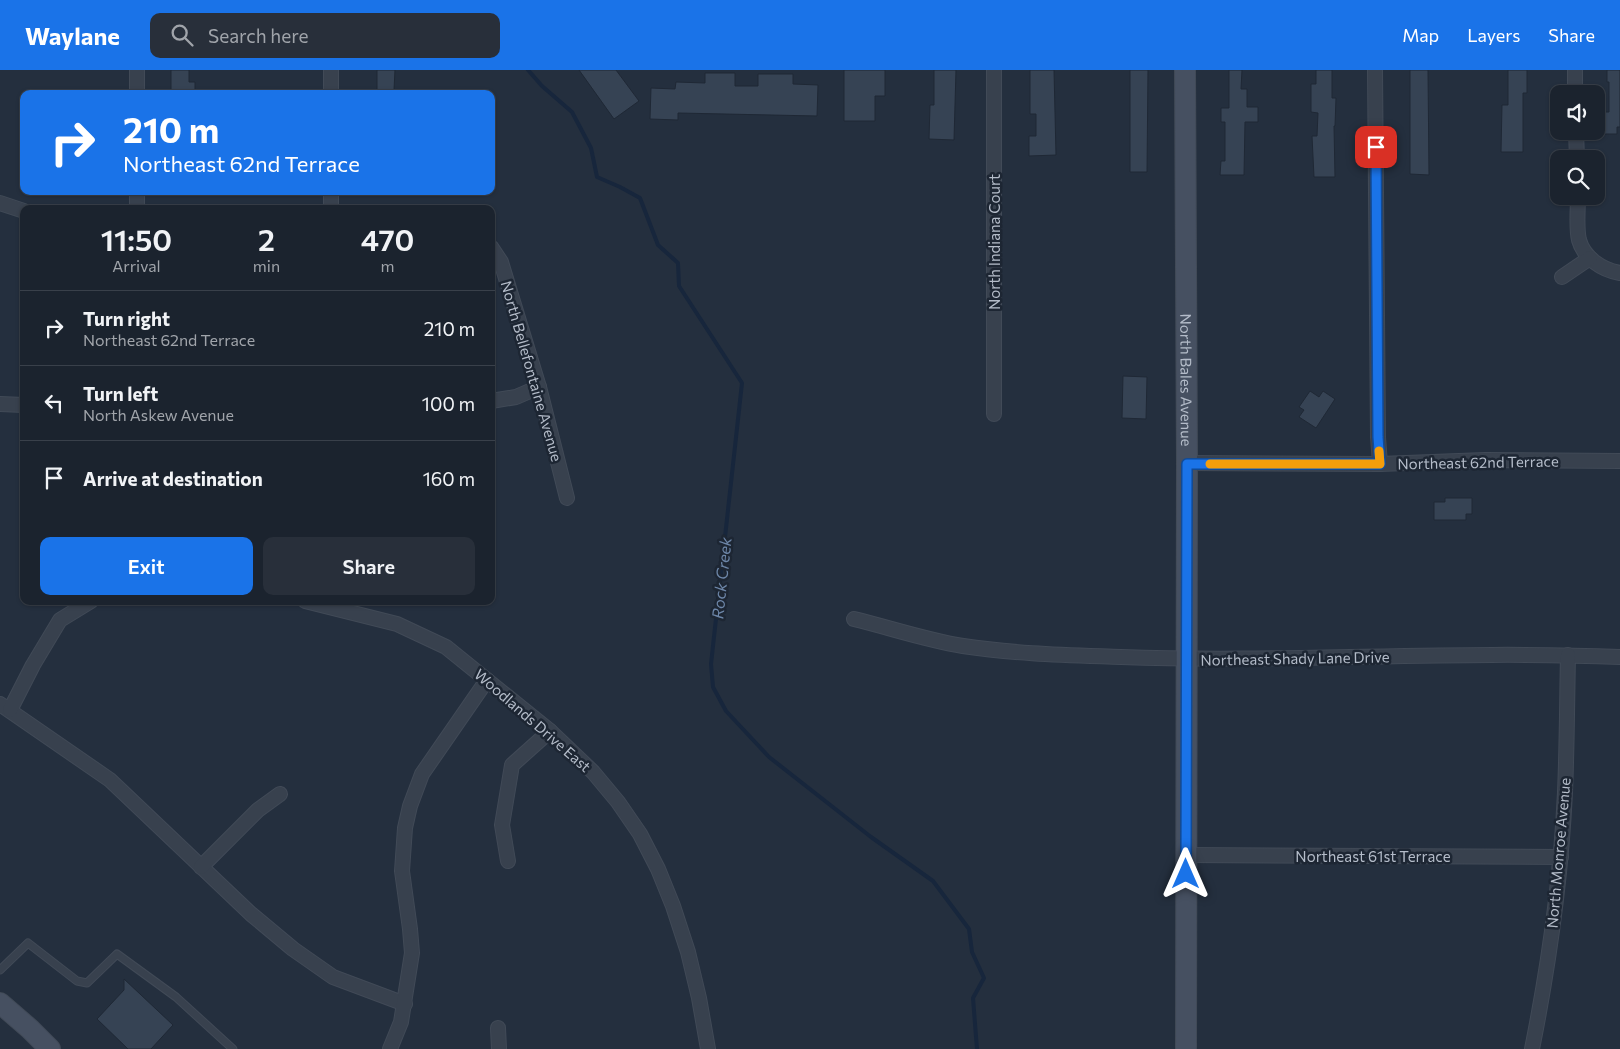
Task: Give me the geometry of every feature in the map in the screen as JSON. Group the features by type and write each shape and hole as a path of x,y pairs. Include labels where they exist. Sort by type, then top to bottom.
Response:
{"street":[{"path":"137,70 137,90"},
{"path":"331,70 331,90"},
{"name":"North Indiana Court","path":"994,70 994,414"},
{"name":"North Bales Avenue","path":"1185,70 1187,464 1186,1049"},
{"path":"1375,70 1378,437 1380,464"},
{"path":"1575,70 1575,85"},
{"path":"0,203 20,210"},
{"path":"1578,205 1579,239 1583,248 1590,258 1604,268 1620,273"},
{"name":"North Bellefontaine Avenue","path":"495,253 501,262 539,387 567,498"},
{"path":"1562,277 1590,258"},
{"path":"495,400 516,397 539,387"},
{"path":"0,404 20,404"},
{"name":"Northeast 62nd Terrace","path":"1187,464 1380,464 1485,460 1620,461"},
{"path":"84,605 60,620 5,707 110,780 251,914 293,949 333,977 405,1004"},
{"name":"Woodlands Drive East","path":"321,605 397,624 446,646 550,731 594,772 640,834 658,869 688,952 708,1049"},
{"name":"Northeast Shady Lane Drive","path":"854,619 928,638 1006,651 1186,659 1568,655 1620,657"},
{"name":"North Monroe Avenue","path":"1532,1049 1552,934 1561,857 1565,791 1568,655"},
{"path":"390,1049 401,1022 412,953 402,871 402,850 410,806 422,774 487,680"},
{"path":"508,861 502,825 512,764 550,731"},
{"path":"201,867 258,810 280,794"},
{"name":"Northeast 61st Terrace","path":"1186,855 1561,857"},
{"path":"0,1003 30,1029 45,1047"},
{"path":"498,1028 499,1049"}],"lane":[{"path":"0,970 28,943 77,981 87,983 117,954 176,997 233,1049"}],"building":[{"path":"171,70 189,70 189,82 195,82 195,90 171,90"},
{"path":"377,70 395,70 394,90 377,90"},
{"path":"579,70 616,70 639,101 614,119"},
{"path":"844,70 885,70 885,96 875,96 875,121 844,121"},
{"path":"934,70 956,70 954,140 929,139 930,105 934,105"},
{"path":"1030,70 1054,70 1056,155 1029,156 1029,136 1036,136 1036,114 1030,114"},
{"path":"1130,70 1148,70 1147,172 1130,172"},
{"path":"1229,70 1242,70 1241,89 1247,89 1247,107 1258,107 1258,122 1245,122 1244,175 1220,175 1221,161 1225,161 1225,122 1221,122 1221,108 1229,108"},
{"path":"1316,70 1332,70 1332,98 1336,98 1334,126 1335,177 1314,177 1312,136 1317,136 1318,113 1311,112 1311,84 1316,84"},
{"path":"1410,70 1428,70 1429,175 1410,174"},
{"path":"1508,70 1527,70 1527,93 1523,93 1523,152 1501,152 1502,105 1508,105"},
{"path":"1607,70 1620,70 1620,127 1617,127 1617,134 1605,134 1605,112 1609,112 1609,82 1607,82"},
{"path":"705,73 735,73 735,86 758,86 758,74 793,74 793,84 818,85 817,116 678,113 678,120 650,119 651,88 675,89 676,82 705,83"},
{"path":"1123,376 1147,377 1146,419 1122,418"},
{"path":"1310,391 1319,397 1323,391 1335,399 1316,428 1299,417 1304,410 1299,407"},
{"path":"1445,498 1472,498 1472,514 1466,514 1466,520 1434,520 1434,502 1445,502"},
{"path":"124,979 173,1025 151,1049 128,1049 97,1019 124,990"}],"waterway":[{"name":"Rock Creek","path":"528,70 542,86 572,112 591,148 597,177 640,198 658,245 678,263 679,286 742,383 711,664 713,687 726,711 769,757 871,837 933,881 969,929 972,952 984,978 973,998 977,1049"}],"slow traffic":[{"path":"1210,464 1380,464 1379,451"}],"route":[{"path":"1186,874 1187,464 1380,464 1378,437 1376,147"}]}
